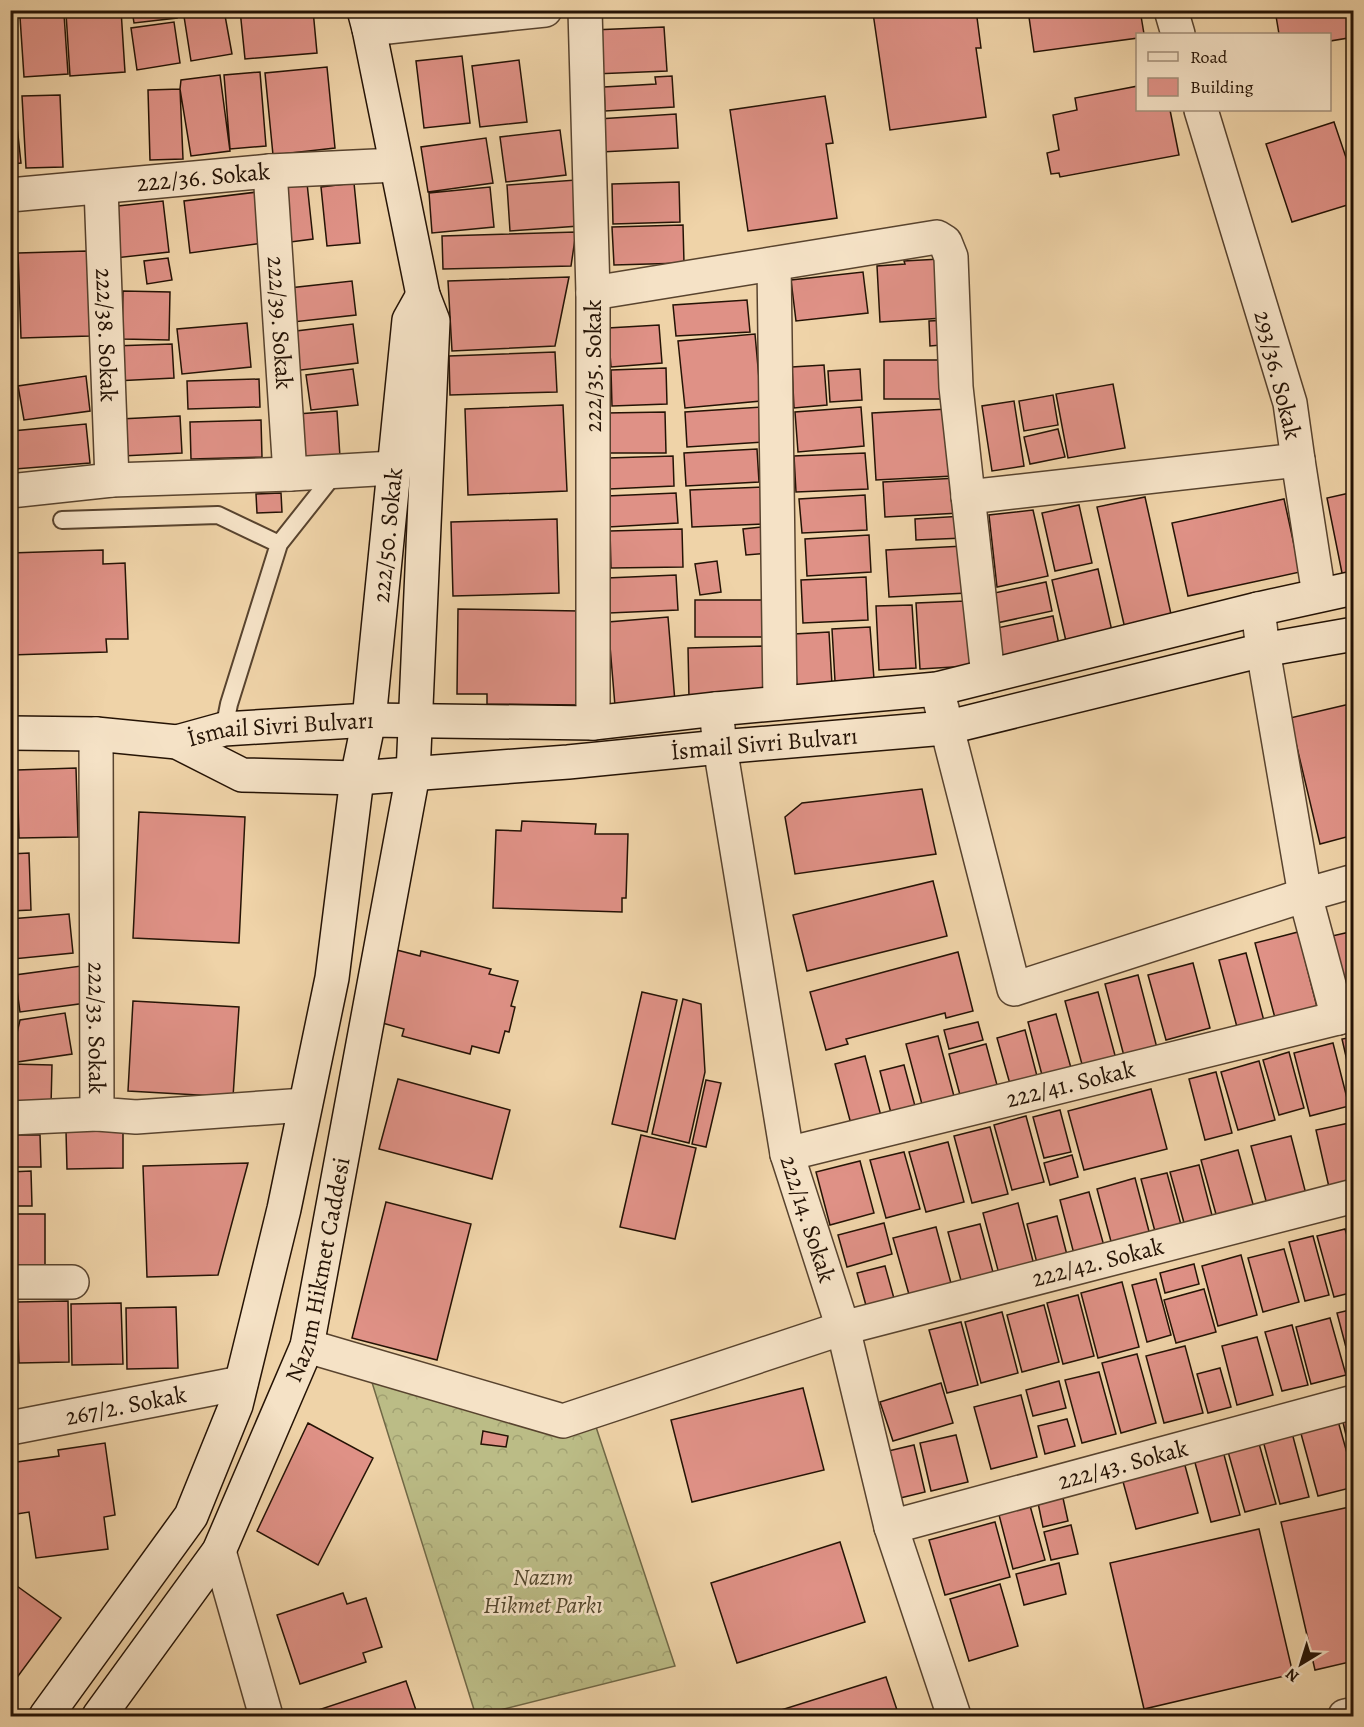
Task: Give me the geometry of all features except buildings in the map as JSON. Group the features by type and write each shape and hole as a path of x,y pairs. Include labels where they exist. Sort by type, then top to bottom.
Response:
{"street":[{"path":"366,20 546,10"},
{"name":"222/35. Sokak","path":"585,10 593,293 593,723"},
{"path":"1171,10 1178,33"},
{"name":"222/50. Sokak","path":"366,20 423,295 432,321 413,774"},
{"name":"293/36. Sokak","path":"968,497 1298,460 1290,403 1201,111"},
{"name":"222/36. Sokak","path":"10,195 270,171 396,165"},
{"name":"222/39. Sokak","path":"270,171 290,474"},
{"name":"222/38. Sokak","path":"101,188 112,480"},
{"path":"593,293 937,237 945,242 951,257 956,387 988,676"},
{"path":"774,264 780,703"},
{"name":"222/50. Sokak","path":"357,778 369,720 409,320 423,295"},
{"path":"1298,460 1319,596"},
{"path":"10,491 112,480 393,468"},
{"name":"İsmail Sivri Bulvarı","path":"177,742 224,729 369,720 593,723 716,708 937,689 1258,609 1353,588"},
{"path":"1258,609 1305,895 1346,1016"},
{"name":"İsmail Sivri Bulvarı","path":"177,742 242,775 357,778 567,762 945,728 1263,650 1353,634"},
{"path":"937,689 945,728 1014,989 1353,881"},
{"name":"222/14. Sokak","path":"716,708 720,747 787,1154 843,1328 891,1527 954,1716"},
{"path":"10,734 96,734 177,742"},
{"name":"222/33. Sokak","path":"96,734 97,1114 136,1117 305,1105"},
{"name":"Nazım Hikmet Caddesi","path":"99,1716 219,1551 307,1346 413,774"},
{"name":"Nazım Hikmet Caddesi","path":"46,1716 191,1516 236,1405 284,1209 332,978 357,778"},
{"name":"222/41. Sokak","path":"787,1154 1346,1016"},
{"path":"10,1118 97,1114"},
{"name":"222/42. Sokak","path":"307,1346 563,1421 843,1328 1353,1196"},
{"path":"10,1282 72,1282"},
{"name":"267/2. Sokak","path":"10,1428 241,1383"},
{"name":"222/43. Sokak","path":"891,1527 1353,1402"},
{"path":"219,1551 266,1716"},
{"path":"1345,1716 1353,1714"}],"lane":[{"path":"224,729 229,704 279,544 337,471"},
{"path":"62,520 218,515 279,544"}],"green space":[{"name":"Nazım Hikmet Parkı","path":"370,1376 596,1427 675,1666 476,1716"}]}
